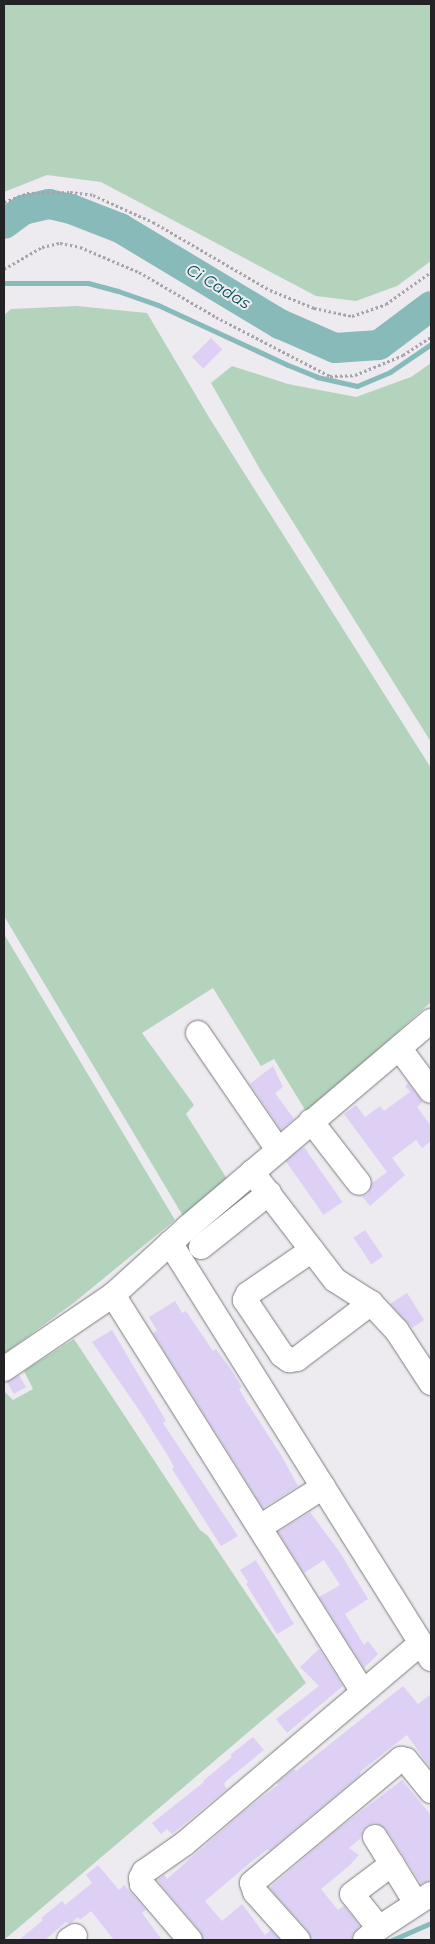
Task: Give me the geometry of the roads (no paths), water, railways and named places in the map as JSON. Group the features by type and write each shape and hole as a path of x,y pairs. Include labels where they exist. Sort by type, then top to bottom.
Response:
{"street":[{"path":"4,1368 114,1295 170,1243 252,1172 431,1021"},
{"path":"198,1033 278,1150"},
{"path":"400,1049 431,1091"},
{"path":"311,1122 358,1183"},
{"path":"252,1172 335,1280 371,1304 397,1331 431,1383"},
{"path":"201,1247 269,1193"},
{"path":"170,1243 426,1651 362,1691 184,1844 144,1872 141,1878 142,1884 190,1940"},
{"path":"312,1250 248,1294 245,1300 282,1355 289,1360 298,1359 371,1304"},
{"path":"114,1295 362,1691"},
{"path":"260,1527 323,1487"},
{"path":"298,1940 255,1892 252,1883 401,1758 406,1760 431,1791"},
{"path":"375,1837 392,1864 424,1898 372,1934 352,1894 392,1864"}],"waterway":[{"name":"Ci Cadas","path":"4,224 23,210 49,204 71,209 120,228 280,324 335,348 379,345 431,306"},
{"path":"4,283 88,283 118,291 158,305 317,377 357,386 390,372 431,344"},
{"path":"392,1940 431,1923"}]}
